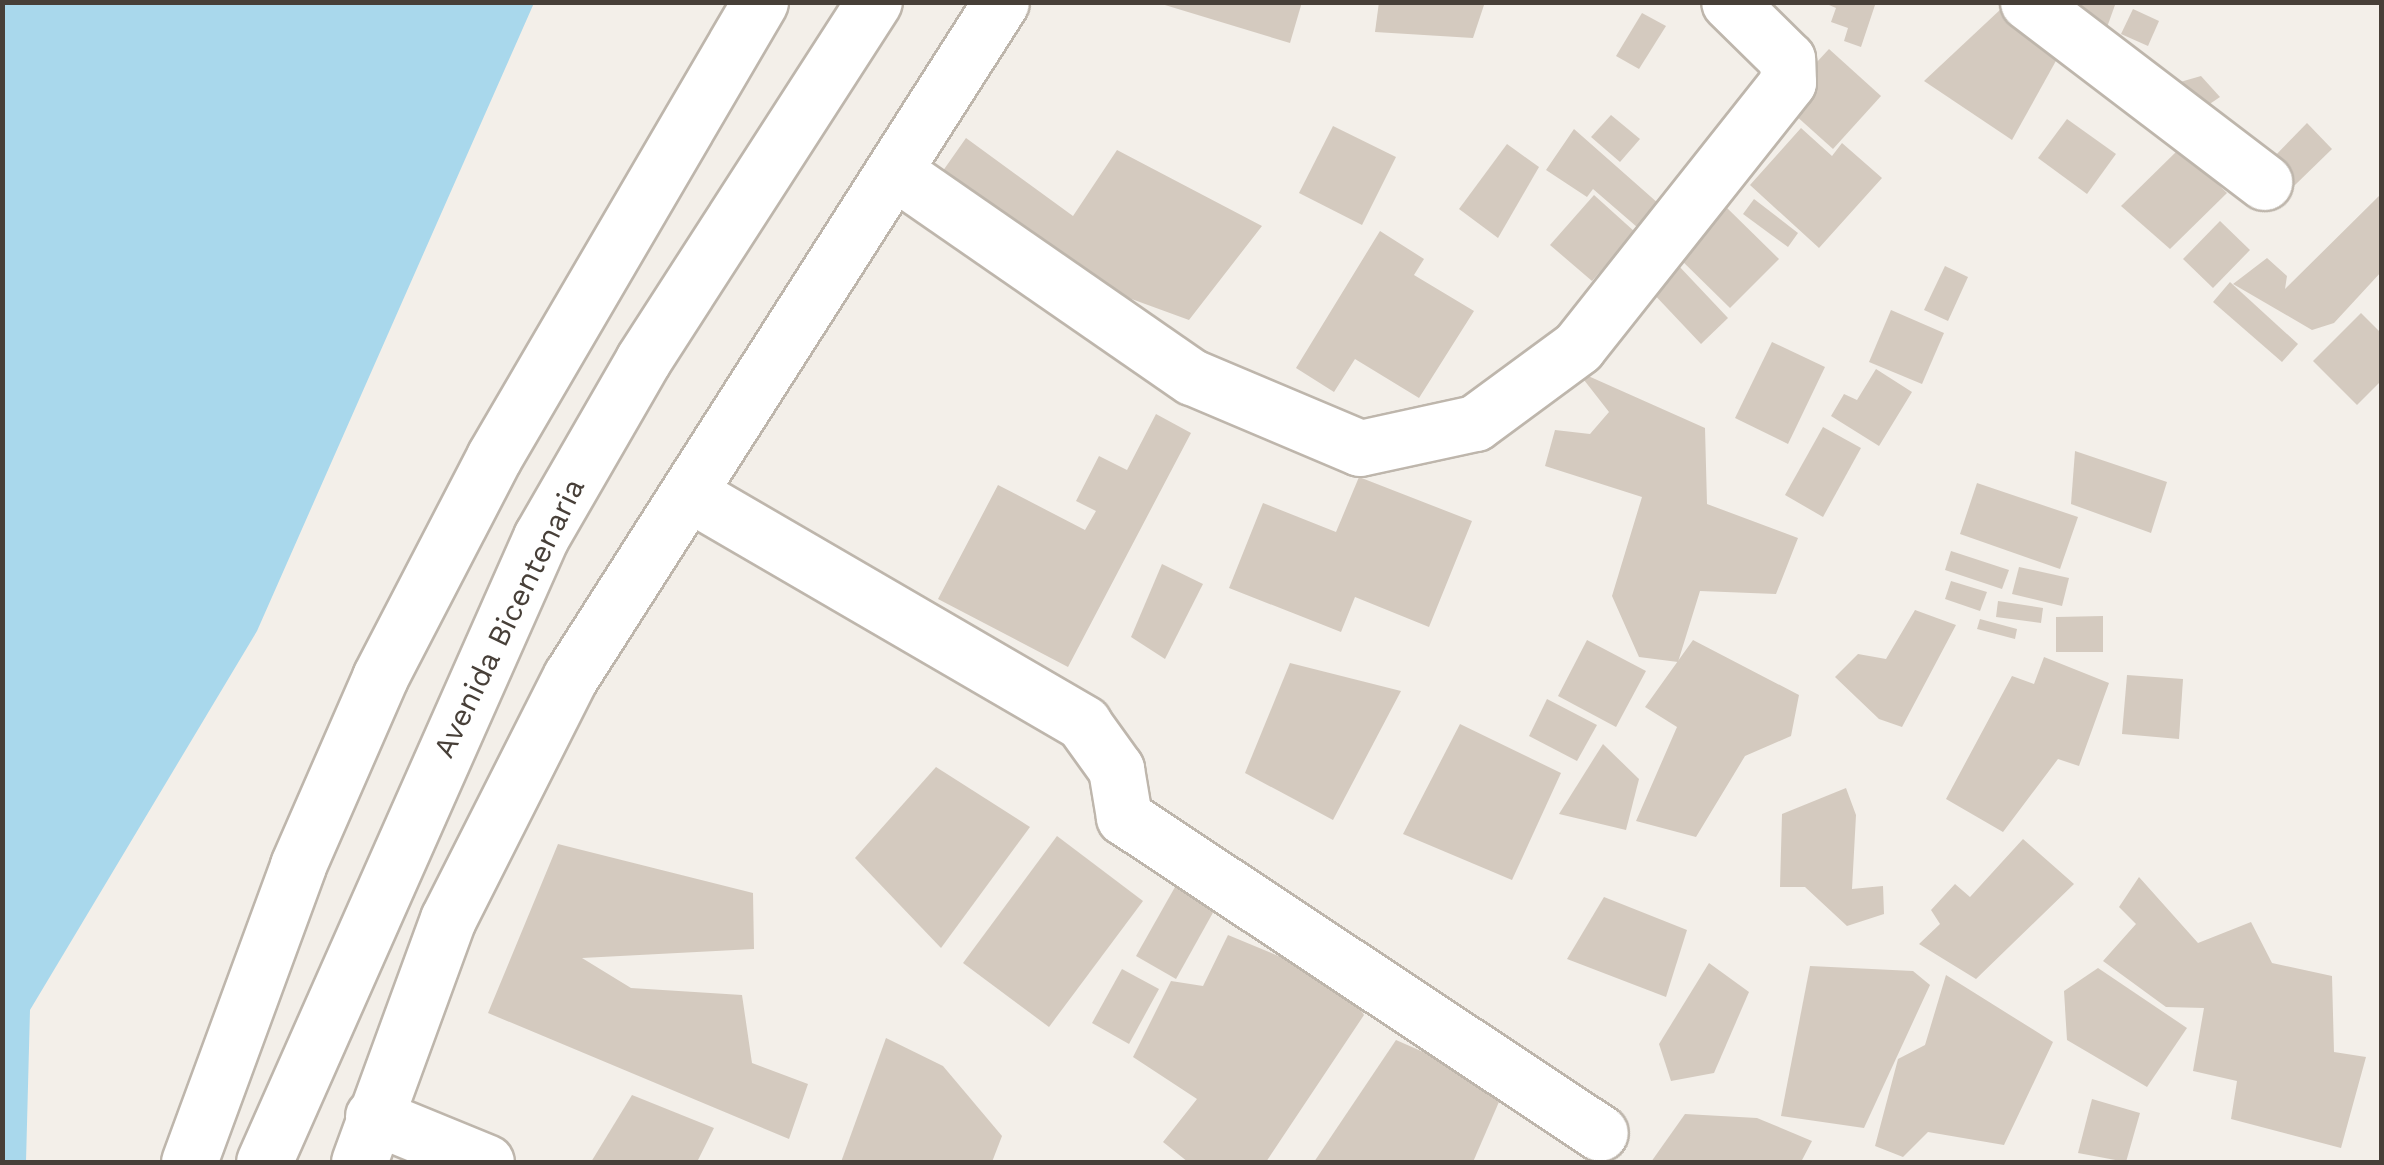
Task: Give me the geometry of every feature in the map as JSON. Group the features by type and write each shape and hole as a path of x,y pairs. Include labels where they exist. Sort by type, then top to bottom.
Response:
{"street":[{"path":"189,1162 298,865 380,677 494,457 760,2"},
{"name":"Avenida Bicentenaria","path":"264,1162 541,537 642,360 874,2"},
{"path":"486,1162 366,1139 448,919 570,676 692,495 1001,2"},
{"path":"894,171 1192,377 1360,448 1475,423 1578,347 1788,82 1787,58 1729,2"},
{"path":"2028,2 2264,182"},
{"path":"692,495 1083,724 1116,769 1124,817 1600,1133"}],"water":[{"path":"2,3 534,3 257,631 30,1010 26,1162 2,1162"}],"building":[{"path":"1155,2 1302,2 1290,43"},
{"path":"1379,2 1485,2 1473,38 1375,32"},
{"path":"1822,2 1876,2 1861,47 1844,41 1848,28 1831,22 1836,8"},
{"path":"2076,2 2115,5 2106,30 2071,17"},
{"path":"2002,8 2062,50 2012,140 1924,81"},
{"path":"2133,9 2159,21 2148,46 2121,34"},
{"path":"1642,13 1666,26 1639,69 1616,56"},
{"path":"1829,49 1881,96 1833,149 1794,114 1789,92"},
{"path":"2201,76 2220,97 2189,118 2163,87"},
{"path":"1611,115 1640,139 1620,162 1591,137"},
{"path":"2067,119 2116,154 2087,194 2038,158"},
{"path":"2307,123 2332,149 2294,186 2270,161"},
{"path":"1333,126 1396,157 1362,225 1299,193"},
{"path":"1801,128 1832,156 1842,143 1882,178 1819,248 1750,185"},
{"path":"1574,129 1659,204 1637,227 1593,189 1587,197 1546,170"},
{"path":"966,138 1073,216 1117,150 1262,226 1189,320 1085,282 933,185"},
{"path":"1507,144 1539,167 1498,238 1459,209"},
{"path":"2180,148 2227,193 2170,249 2121,206"},
{"path":"2382,193 2382,271 2334,323 2312,330 2233,284 2267,258 2287,276 2285,289"},
{"path":"1594,195 1635,232 1592,281 1550,245"},
{"path":"1754,199 1798,233 1788,247 1743,214"},
{"path":"1724,205 1779,259 1730,308 1675,254"},
{"path":"2220,221 2250,250 2213,288 2183,259"},
{"path":"1380,231 1424,259 1414,275 1474,311 1419,398 1355,359 1334,392 1296,368"},
{"path":"1677,264 1728,318 1701,344 1650,290"},
{"path":"1945,266 1968,277 1948,321 1924,310"},
{"path":"2230,282 2298,344 2282,362 2213,302"},
{"path":"1891,310 1944,333 1922,384 1869,362"},
{"path":"2361,313 2382,334 2382,380 2357,405 2313,361"},
{"path":"1772,342 1825,367 1788,444 1735,418"},
{"path":"1876,369 1912,392 1879,446 1831,416 1844,394 1857,400"},
{"path":"1577,371 1705,428 1707,504 1798,538 1776,594 1700,591 1678,662 1639,657 1612,596 1642,497 1545,466 1555,430 1590,434 1609,412"},
{"path":"1156,414 1191,433 1068,667 938,599 998,485 1085,530 1096,511 1076,501 1099,456 1127,470"},
{"path":"1823,427 1861,448 1823,517 1785,495"},
{"path":"2075,451 2167,482 2151,533 2071,504"},
{"path":"1359,477 1472,521 1429,627 1355,597 1341,632 1229,588 1263,503 1336,532"},
{"path":"1977,483 2078,517 2060,569 1960,534"},
{"path":"1951,551 2009,570 2002,589 1945,570"},
{"path":"1162,564 1203,584 1165,659 1131,637"},
{"path":"2019,567 2069,578 2062,606 2012,594"},
{"path":"1951,581 1987,592 1980,611 1945,599"},
{"path":"1998,601 2043,608 2041,623 1996,617"},
{"path":"1915,610 1956,625 1902,727 1879,719 1835,677 1858,654 1886,659"},
{"path":"2103,616 2103,652 2056,652 2056,617"},
{"path":"1980,619 2017,629 2015,639 1977,629"},
{"path":"1587,640 1646,671 1616,727 1558,696"},
{"path":"1693,640 1799,695 1791,736 1745,756 1696,837 1636,821 1677,727 1645,707"},
{"path":"2044,657 2109,683 2079,766 2058,759 2003,832 1946,799 2012,676 2034,684"},
{"path":"1290,663 1401,691 1333,820 1245,773"},
{"path":"2127,675 2183,679 2179,739 2122,734"},
{"path":"1547,699 1597,725 1577,761 1529,736"},
{"path":"1460,724 1561,773 1512,880 1403,834"},
{"path":"1603,744 1639,779 1626,830 1559,814"},
{"path":"936,767 1030,827 941,948 855,858"},
{"path":"1846,788 1856,815 1852,889 1883,886 1884,914 1847,926 1805,887 1780,887 1782,814"},
{"path":"1057,836 1143,901 1049,1027 963,963"},
{"path":"2023,839 2074,884 1976,979 1919,944 1940,924 1931,910 1955,884 1970,897"},
{"path":"558,844 753,893 754,949 582,958 631,988 742,995 752,1063 808,1084 789,1139 488,1013"},
{"path":"2139,877 2198,943 2251,922 2272,963 2332,976 2334,1052 2366,1057 2341,1148 2231,1119 2237,1081 2193,1071 2204,1008 2166,1007 2103,961 2136,924 2119,907"},
{"path":"1175,887 1215,909 1176,979 1136,956"},
{"path":"1604,897 1687,930 1666,997 1567,959"},
{"path":"1228,935 1344,983 1364,1015 1266,1162 1188,1162 1163,1142 1197,1099 1133,1057 1171,981 1203,986"},
{"path":"1709,963 1749,992 1714,1073 1671,1081 1659,1044"},
{"path":"1810,966 1913,971 1930,985 1864,1128 1781,1116"},
{"path":"2098,968 2187,1028 2147,1087 2067,1040 2064,991"},
{"path":"1122,969 1159,989 1129,1044 1092,1023"},
{"path":"1946,975 2053,1042 2004,1145 1928,1132 1903,1157 1875,1146 1898,1059 1925,1045"},
{"path":"886,1038 943,1066 1002,1136 992,1162 841,1162"},
{"path":"1396,1040 1505,1088 1473,1162 1314,1162"},
{"path":"632,1095 714,1128 697,1162 591,1162"},
{"path":"2092,1099 2140,1113 2126,1162 2078,1153"},
{"path":"1685,1114 1757,1118 1812,1141 1801,1162 1651,1162"}]}
